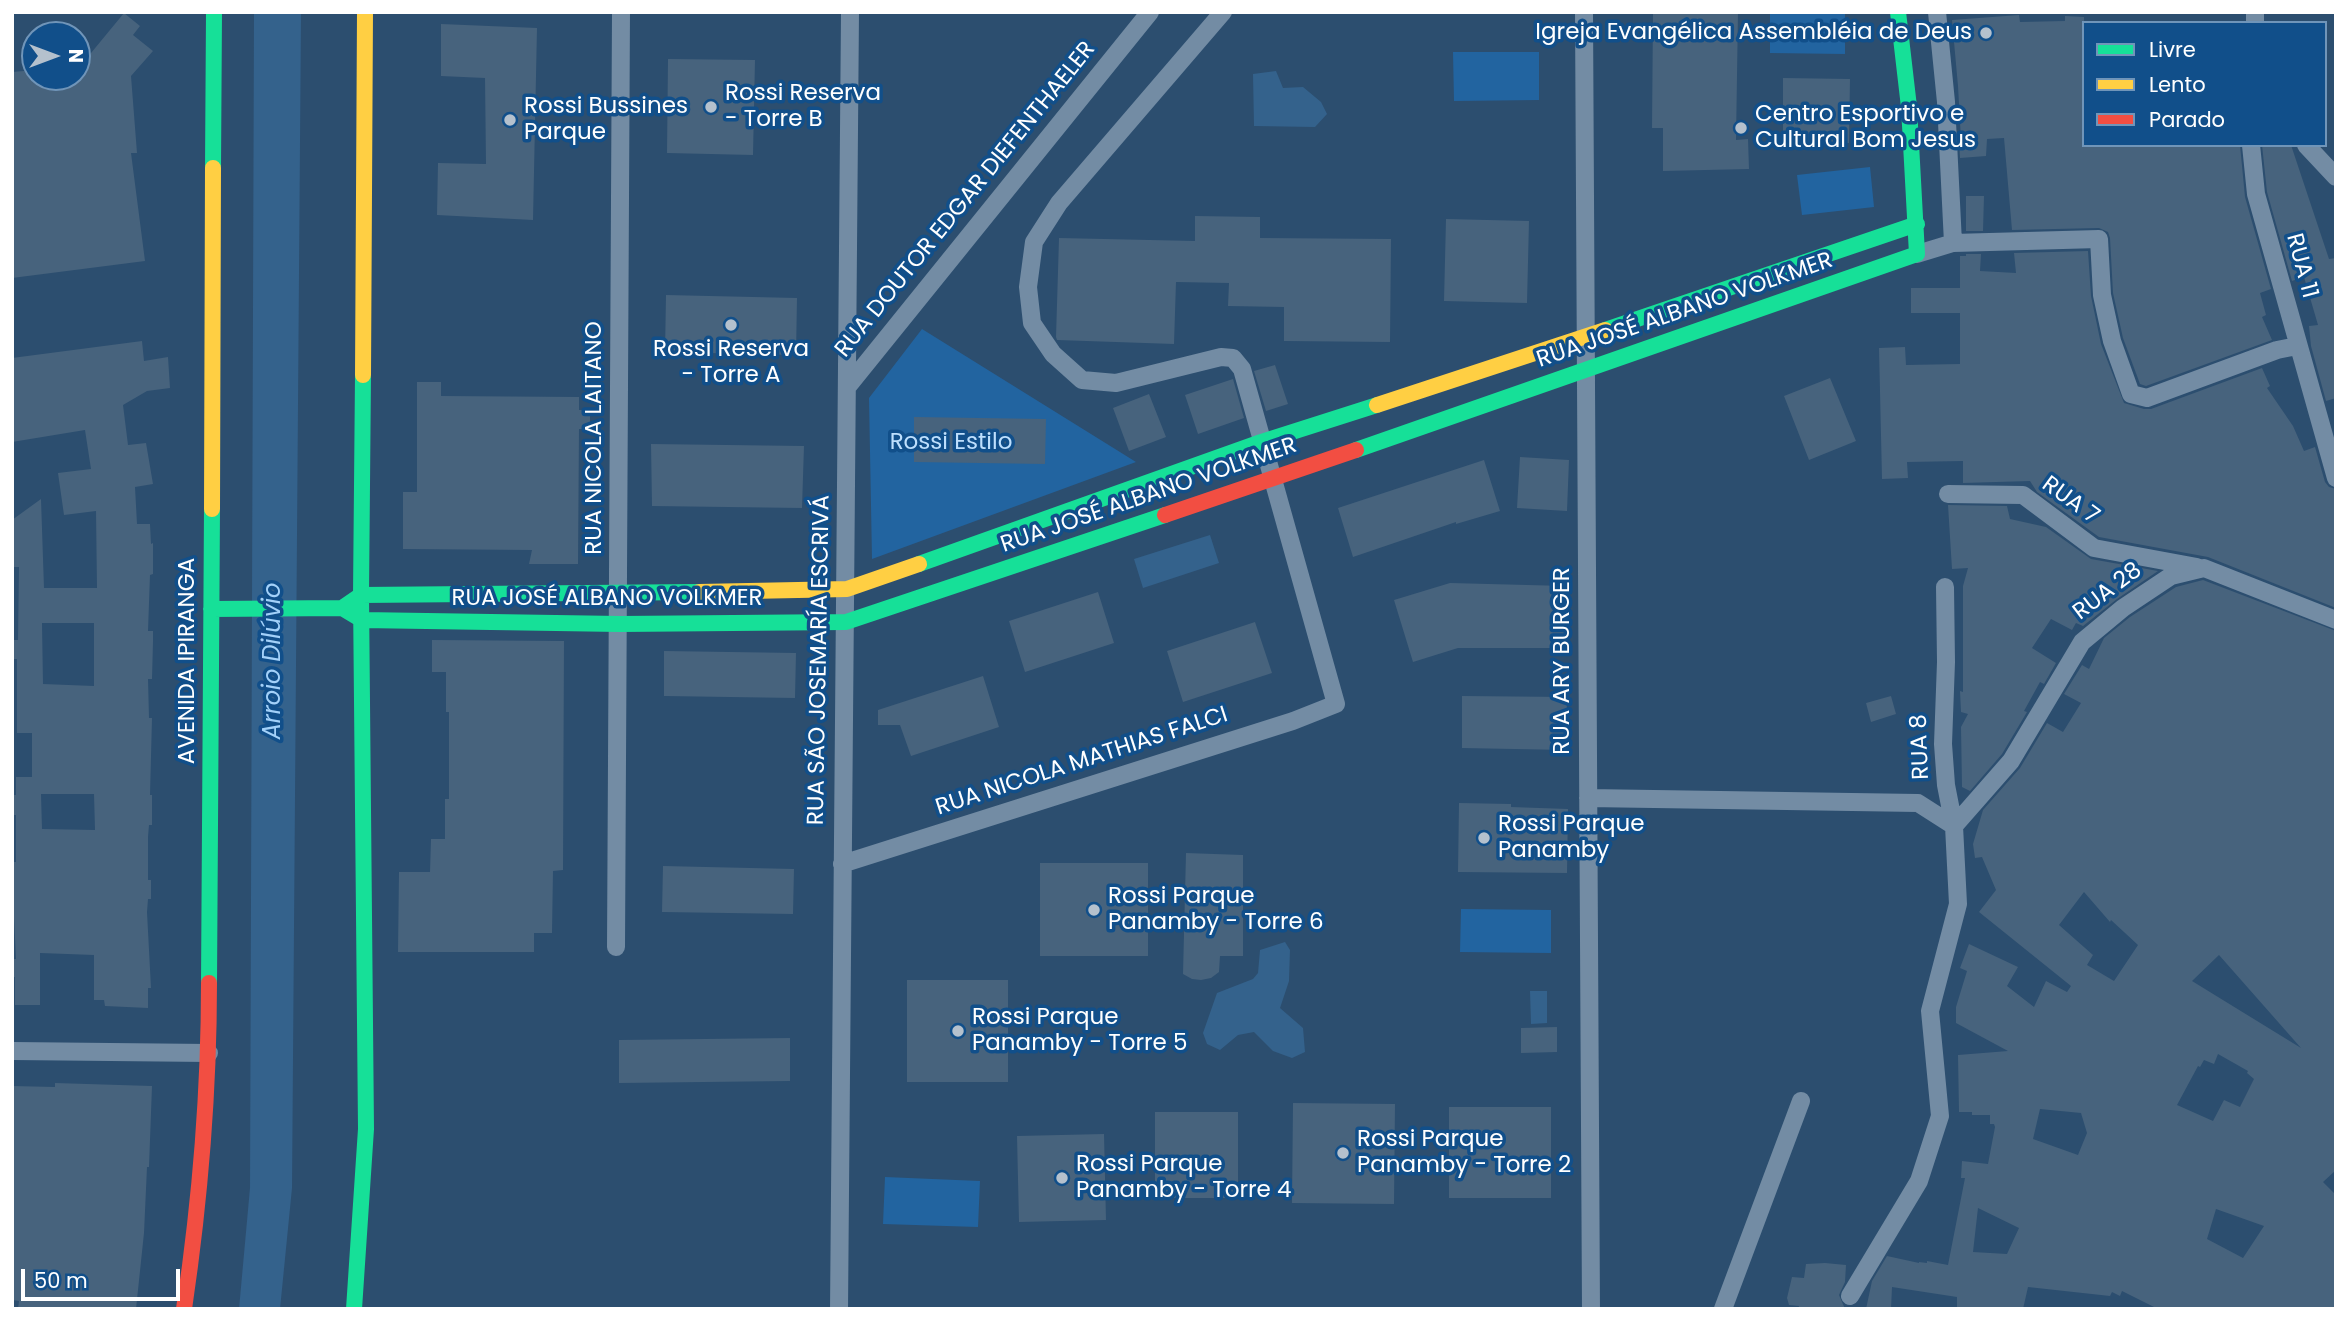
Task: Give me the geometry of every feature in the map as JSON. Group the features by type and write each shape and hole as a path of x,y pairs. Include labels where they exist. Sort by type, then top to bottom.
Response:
{"street":[{"name":"AVENIDA IPIRANGA","path":"184,1309 193,1247 209,1053 214,12"},
{"path":"354,1309 366,1129 361,595 365,12"},
{"name":"RUA NICOLA LAITANO","path":"616,947 620,624 621,12"},
{"name":"RUA SÃO JOSEMARÍA ESCRIVÁ","path":"839,1309 850,12"},
{"name":"RUA DOUTOR EDGAR DIEFENTHAELER","path":"848,386 1150,12"},
{"path":"1223,12 1059,203 1034,242 1028,287 1032,323 1053,354 1082,380 1116,383 1220,358 1233,358 1242,369 1273,479"},
{"name":"RUA ARY BURGER","path":"1584,12 1591,1309"},
{"path":"1898,12 1909,107 1917,254 1953,243 2099,239 2102,295 2112,341 2131,394 2147,398 2277,350 2297,346"},
{"path":"1937,12 1946,102 1953,243"},
{"name":"RUA 11","path":"2250,147 2256,194 2336,478"},
{"path":"2308,147 2336,177"},
{"name":"RUA JOSÉ ALBANO VOLKMER","path":"362,620 620,624 846,622 1094,520 1261,442 1586,337 1917,224"},
{"name":"RUA JOSÉ ALBANO VOLKMER","path":"361,595 620,594 846,589 1094,520 1273,479 1917,254"},
{"name":"RUA NICOLA MATHIAS FALCI","path":"842,864 1280,725 1336,704 1273,479"},
{"name":"RUA 7","path":"1948,494 2023,495 2094,548 2204,568"},
{"path":"2204,568 2336,620"},
{"name":"RUA 28","path":"1954,826 2011,761 2082,642 2123,608 2171,576 2204,568"},
{"name":"RUA 8","path":"1850,1296 1919,1181 1940,1116 1930,1011 1958,904 1954,826 1946,785 1943,744 1945,587"},
{"path":"211,609 342,608 361,595"},
{"path":"342,608 362,620"},
{"path":"1588,797 1918,803 1954,826"},
{"path":"12,1051 209,1053"},
{"path":"1723,1309 1801,1101"}],"green space":[{"path":"1770,12 1845,12 1845,54 1770,53"},
{"path":"1453,52 1539,52 1539,100 1454,101"},
{"path":"1870,167 1874,207 1802,215 1797,175"},
{"name":"Rossi Estilo","path":"922,329 1136,462 872,559 869,398"},
{"path":"1461,909 1551,910 1551,953 1460,952"},
{"path":"885,1177 980,1181 978,1227 883,1224"}],"water":[{"name":"Arroio Dilúvio","path":"254,12 301,12 292,1188 280,1309 239,1309 250,1188"},
{"path":"1276,71 1283,88 1303,87 1321,102 1327,114 1315,127 1254,126 1253,74"},
{"path":"1210,535 1219,563 1143,588 1134,559"},
{"path":"1285,942 1290,950 1289,981 1280,1008 1303,1028 1305,1052 1292,1058 1273,1051 1254,1032 1238,1035 1220,1050 1207,1044 1203,1033 1217,993 1253,979 1258,973 1260,950"},
{"path":"1530,991 1547,991 1547,1023 1531,1024"}],"building":[{"path":"1653,12 1738,12 1736,140 1748,139 1749,169 1663,171 1663,128 1652,128"},
{"path":"124,13 140,26 133,35 153,51 131,76 137,153 131,153 145,261 12,278 12,72 21,71 21,91 91,91 91,53"},
{"path":"2019,15 2020,22 2065,21 2065,16 2084,17 2082,147 2240,147 2245,197 2271,289 2260,293 2266,315 2262,317 2272,340 2146,386 2140,384 2123,338 2113,293 2108,232 2099,228 2012,230 2004,138 1987,139 1986,156 1960,158 1958,86 1952,20"},
{"name":"Rossi Bussines Parque","path":"441,24 537,28 533,220 437,215 438,163 486,164 485,78 441,76"},
{"name":"Rossi Reserva - Torre B","path":"668,59 755,60 753,155 667,153"},
{"path":"1783,78 1850,79 1849,143 1783,142"},
{"path":"2262,147 2292,147 2329,259 2336,258 2336,398 2326,401 2311,346 2309,326 2318,325 2304,277 2292,281 2267,192"},
{"path":"1966,196 1984,196 1983,231 1966,231"},
{"path":"1195,216 1260,217 1260,238 1391,239 1390,342 1284,341 1284,307 1228,306 1229,283 1176,282 1174,344 1057,340 1059,238 1195,241"},
{"path":"1446,219 1529,221 1527,303 1444,301"},
{"path":"2088,251 2091,296 2101,344 2124,403 2151,409 2262,368 2270,386 2267,388 2293,426 2304,451 2315,447 2325,482 2336,489 2336,608 2208,557 2099,537 2037,492 2030,481 1963,483 1963,461 1907,462 1908,478 1882,479 1879,348 1905,347 1906,365 1960,364 1960,313 1911,313 1911,288 1960,288 1960,256 1966,254 1981,254 1980,271 2016,273 2014,253"},
{"name":"Rossi Reserva - Torre A","path":"666,295 797,298 796,355 665,352"},
{"path":"142,341 144,361 168,357 170,388 147,391 123,405 128,445 146,443 153,484 135,487 137,524 150,524 151,544 153,543 148,631 153,631 152,679 148,679 149,718 152,718 152,825 149,825 148,837 151,899 148,899 147,912 151,988 148,988 148,1008 105,1006 104,1000 94,1000 94,955 40,953 40,1005 15,1005 15,977 12,977 12,959 16,959 12,877 13,862 16,862 16,815 12,815 12,795 16,795 16,777 32,777 32,733 17,733 17,659 12,659 12,640 18,640 19,567 12,567 12,520 41,499 44,588 97,588 96,511 64,515 58,473 91,469 85,430 12,442 12,358","holes":["42,623 94,623 94,686 43,684","41,794 94,794 95,830 42,829"]},
{"path":"1275,365 1288,404 1266,411 1254,371"},
{"path":"1830,378 1856,441 1809,460 1784,396"},
{"path":"1233,379 1244,418 1198,434 1185,395"},
{"path":"417,382 441,382 441,396 579,397 579,410 590,410 590,429 579,429 578,564 529,564 532,550 403,549 403,492 417,492"},
{"path":"1149,394 1166,437 1129,451 1113,408"},
{"path":"914,417 1046,419 1045,464 914,462"},
{"path":"651,444 804,446 802,508 652,506"},
{"path":"1520,457 1569,460 1567,511 1517,508"},
{"path":"1484,460 1500,511 1456,522 1353,557 1338,508"},
{"path":"1948,505 2007,506 2010,519 2046,527 2091,559 2158,571 2083,626 2076,623 2072,630 2051,619 2032,648 2056,663 2044,684 2040,682 2024,711 2027,712 2002,754 1970,791 1962,787 1961,727 1968,714 1961,712 1960,691 1963,692 1963,586 1968,568 1952,569"},
{"path":"2203,580 2336,631 2336,1170 2323,1182 2336,1195 2336,1309 2158,1309 2122,1291 2120,1296 2112,1292 2110,1296 2028,1287 2023,1309 1957,1309 1957,1297 1892,1287 1891,1309 1866,1309 1872,1281 1887,1256 1919,1263 1927,1261 1948,1265 1965,1178 1961,1178 1962,1161 1988,1164 1995,1127 1990,1124 1990,1115 1959,1112 1958,1055 2008,1051 1956,1023 1956,1007 1967,971 1960,968 1969,944 2018,967 2007,986 2034,1007 2046,981 2067,992 2071,986 1979,912 1996,890 1982,857 1975,858 1973,844 1983,810 2020,768 2047,723 2063,732 2081,703 2064,694 2082,665 2089,669 2104,638 2130,617 2176,587","holes":["2084,892 2110,922 2111,920 2138,945 2114,981 2087,965 2093,955 2059,925","2219,955 2301,1048 2192,981","2218,1054 2248,1071 2254,1079 2240,1107 2224,1100 2213,1121 2177,1105 2204,1060 2214,1064","2040,1109 2081,1113 2087,1133 2078,1155 2033,1139","1978,1208 2019,1228 2007,1254 1973,1252","2216,1209 2264,1226 2243,1258 2207,1239"]},
{"path":"1450,583 1566,586 1564,648 1458,648 1413,662 1394,600"},
{"path":"1098,592 1114,643 1025,672 1009,621"},
{"path":"1255,622 1272,673 1183,702 1167,651"},
{"path":"432,640 564,641 563,870 553,871 552,933 534,933 534,952 398,952 399,872 430,872 431,839 445,839 445,799 449,799 449,712 446,712 446,672 432,672"},
{"path":"664,651 796,653 795,698 664,696"},
{"path":"983,676 999,727 911,756 900,725 878,725 878,710"},
{"path":"1462,696 1567,697 1566,750 1462,748"},
{"path":"1891,696 1896,714 1871,722 1866,703"},
{"path":"1459,803 1568,809 1567,873 1458,872"},
{"path":"1186,853 1243,855 1243,956 1220,956 1219,972 1211,978 1201,980 1183,974"},
{"name":"Rossi Parque Panamby - Torre 6","path":"1040,863 1148,863 1148,956 1040,956"},
{"path":"663,866 794,869 793,914 662,912"},
{"name":"Rossi Parque Panamby - Torre 5","path":"907,980 1008,980 1008,1082 907,1082"},
{"path":"1557,1027 1557,1052 1521,1053 1521,1028"},
{"path":"790,1038 790,1081 619,1083 619,1040"},
{"path":"55,1083 152,1086 149,1167 136,1309 18,1309 19,1301 12,1300 12,1086 55,1087"},
{"name":"Rossi Parque Panamby - Torre 2","path":"1293,1103 1395,1104 1394,1204 1292,1203"},
{"path":"1449,1107 1551,1107 1551,1198 1449,1198"},
{"path":"1155,1112 1238,1112 1238,1198 1155,1198"},
{"name":"Rossi Parque Panamby - Torre 4","path":"1104,1134 1106,1220 1019,1222 1017,1136"},
{"path":"1806,1264 1846,1265 1845,1282 1839,1295 1845,1309 1798,1309 1799,1306 1789,1305 1787,1298 1792,1277 1804,1278"}],"traffic: fast":[{"path":"213,168 214,12"},
{"path":"1356,450 1917,254 1909,107 1898,12"},
{"path":"1605,330 1917,224"},
{"path":"354,1309 366,1129 361,595 363,375"},
{"path":"919,564 1261,442 1377,405"},
{"path":"209,983 212,509"},
{"path":"342,608 362,620 620,624 846,622 1165,515"},
{"path":"211,609 342,608 361,595 699,592"}],"traffic: slow":[{"path":"363,375 365,12"},
{"path":"212,509 213,168"},
{"path":"1377,405 1605,330"},
{"path":"699,592 847,589 919,564"}],"traffic: jam":[{"path":"1165,515 1356,450"},
{"path":"184,1309 202,1146 209,983"}],"place":[{"name":"Igreja Evangélica Assembléia de Deus","path":"1986,33"},
{"name":"Rossi Reserva - Torre B","path":"711,107"},
{"name":"Rossi Bussines Parque","path":"510,120"},
{"name":"Centro Esportivo e Cultural Bom Jesus","path":"1741,128"},
{"name":"Rossi Reserva - Torre A","path":"731,325"},
{"name":"Rossi Parque Panamby","path":"1484,838"},
{"name":"Rossi Parque Panamby - Torre 6","path":"1094,910"},
{"name":"Rossi Parque Panamby - Torre 5","path":"958,1031"},
{"name":"Rossi Parque Panamby - Torre 2","path":"1343,1153"},
{"name":"Rossi Parque Panamby - Torre 4","path":"1062,1178"}]}
